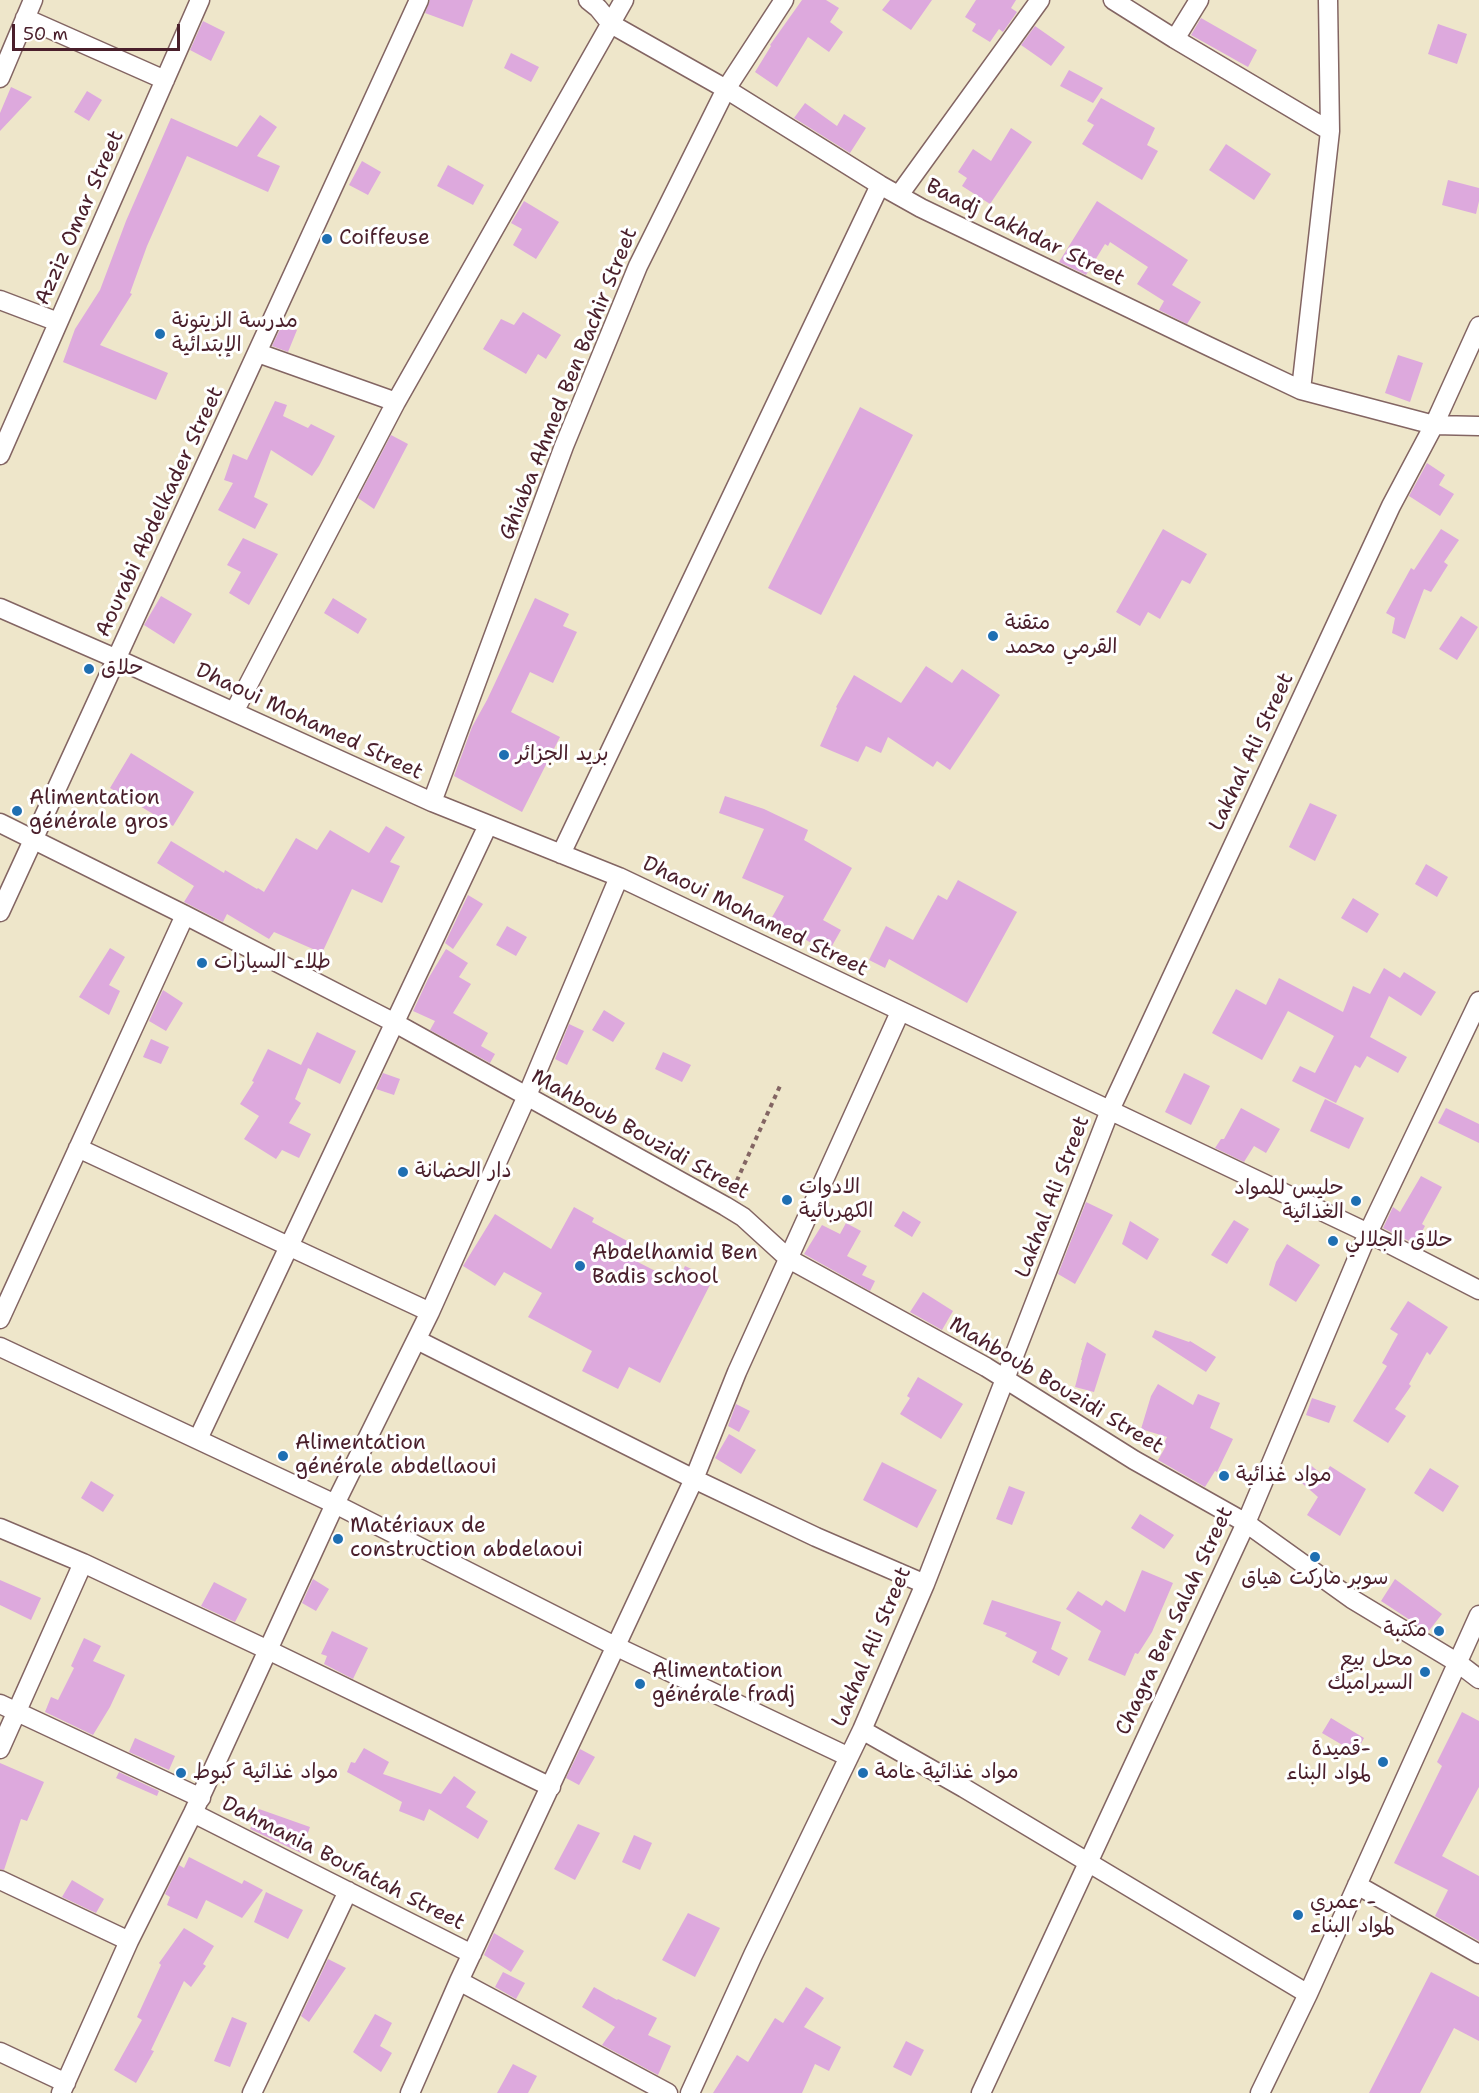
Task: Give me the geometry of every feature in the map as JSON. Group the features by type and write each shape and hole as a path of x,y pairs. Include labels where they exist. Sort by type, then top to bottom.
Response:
{"street":[{"path":"0,78 6,47 25,18 33,0"},
{"name":"Azziz Omar Street","path":"0,455 200,0"},
{"name":"Aourabi Abdelkader Street","path":"0,912 419,0"},
{"name":"Baadj Lakhdar Street","path":"588,0 611,24 726,89 899,195 1301,390 1434,424 1479,426"},
{"path":"234,712 396,402 624,0"},
{"name":"Ghiaba Ahmed Ben Bachir Street","path":"432,802 564,446 638,266 726,89 784,0"},
{"path":"899,195 1040,0"},
{"path":"1113,0 1330,131"},
{"path":"1175,39 1199,0"},
{"path":"1301,390 1330,131 1328,0"},
{"path":"25,18 165,80"},
{"path":"561,854 880,184"},
{"path":"0,300 58,322"},
{"name":"Lakhal Ali Street","path":"690,2093 753,1955 862,1730 925,1584 1110,1110 1391,506 1434,424 1479,326"},
{"path":"258,352 396,402"},
{"name":"Dhaoui Mohamed Street","path":"0,608 432,802 619,877 1368,1233 1479,1290"},
{"name":"Mahboub Bouzidi Street","path":"0,823 394,1023 725,1206 743,1217 789,1258 1006,1379 1134,1460 1246,1523 1352,1599 1458,1663 1479,1679"},
{"path":"198,1439 488,825"},
{"path":"0,2052 63,2088 129,1941 197,1806 335,1504 430,1312 526,1098 619,877"},
{"path":"0,1319 185,915"},
{"name":"Chagra Ben Salah Street","path":"981,2093 1246,1523 1368,1233 1479,1001"},
{"path":"410,2093 459,1981 694,1479 737,1372 900,1012"},
{"path":"78,1148 430,1312"},
{"path":"417,1340 694,1479 816,1537 925,1584"},
{"path":"0,1347 335,1504 615,1646 849,1757"},
{"path":"0,1528 83,1563 551,1787"},
{"path":"0,1749 8,1707 83,1563"},
{"path":"1260,2093 1308,1994 1479,1615"},
{"name":"Dahmania Boufatah Street","path":"8,1707 197,1806 348,1891 472,1954"},
{"path":"862,1730 964,1788 1308,1994"},
{"path":"0,1880 129,1941"},
{"path":"1357,1885 1479,1954"},
{"path":"252,2093 348,1891"},
{"path":"459,1981 668,2093"}],"path":[{"path":"725,1206 780,1086"}],"building":[{"path":"430,0 473,0 463,27 425,13"},
{"path":"802,0 826,0 839,8 830,22 843,32 829,52 808,37 777,87 755,72 770,45"},
{"path":"890,0 932,0 911,30 882,10"},
{"path":"976,0 1016,0 1011,8 1017,12 1003,32 999,29 990,42 972,31 976,24 965,17"},
{"path":"1201,18 1257,50 1248,67 1191,35"},
{"path":"203,21 225,32 211,61 190,50"},
{"path":"1438,24 1467,34 1457,64 1428,54"},
{"path":"1035,26 1065,47 1051,66 1021,45"},
{"path":"511,53 539,67 531,82 504,68"},
{"path":"1069,70 1103,88 1093,103 1060,86"},
{"path":"11,87 32,97 0,131 0,113"},
{"path":"87,91 102,100 89,121 74,112"},
{"path":"1101,98 1155,128 1147,145 1158,151 1142,180 1082,144 1094,125 1087,121"},
{"path":"805,103 837,126 844,114 866,128 850,153 794,118"},
{"path":"260,115 277,127 257,156 280,166 268,192 187,156 147,246 130,293 132,294 100,345 168,373 156,400 63,362 75,329 100,290 126,221 171,118 237,147"},
{"path":"1011,128 1032,142 990,204 962,186 967,178 958,172 973,149 991,161"},
{"path":"1226,144 1271,174 1254,200 1209,170"},
{"path":"362,161 381,172 368,195 349,185"},
{"path":"448,165 484,185 473,205 437,186"},
{"path":"1448,180 1479,188 1476,214 1442,205"},
{"path":"524,201 559,222 536,259 513,245 522,229 511,223"},
{"path":"1097,201 1188,260 1172,285 1201,302 1187,324 1159,310 1164,301 1137,284 1148,267 1110,242 1108,246 1105,244 1086,275 1059,262"},
{"path":"523,312 561,335 546,359 538,354 526,374 483,349 501,319 514,325"},
{"path":"283,323 297,330 288,352 272,346"},
{"path":"1398,355 1423,363 1410,402 1385,393"},
{"path":"275,401 287,405 283,416 308,428 311,424 335,436 312,476 271,450 254,497 268,504 255,529 218,510 233,483 224,480 233,454 247,460"},
{"path":"860,407 913,435 821,615 768,588"},
{"path":"391,435 408,444 374,509 358,498"},
{"path":"1427,463 1445,475 1439,485 1454,494 1440,516 1409,496"},
{"path":"1163,529 1207,554 1190,584 1182,580 1160,619 1148,612 1140,626 1116,612"},
{"path":"1441,529 1459,540 1444,562 1448,565 1431,592 1424,589 1405,639 1392,633 1395,618 1386,613 1411,568 1414,570"},
{"path":"243,538 278,554 249,605 229,593 241,572 227,565"},
{"path":"161,596 192,614 174,644 144,625"},
{"path":"333,598 367,619 358,634 324,613"},
{"path":"535,598 569,614 563,626 577,632 553,683 530,672 511,712 560,737 522,812 454,776 472,727"},
{"path":"1461,616 1478,627 1457,660 1439,649"},
{"path":"926,666 952,683 962,669 1000,695 950,770 937,761 933,767 888,737 881,753 866,746 858,762 820,746 836,707 854,675 901,703"},
{"path":"131,753 194,792 173,826 110,788"},
{"path":"725,796 764,809 808,830 804,840 852,868 823,920 841,930 828,953 771,919 784,896 742,878 764,829 719,813"},
{"path":"1310,803 1337,815 1315,861 1289,847"},
{"path":"386,826 405,837 390,862 400,866 382,903 352,889 322,953 274,932 269,939 227,914 223,922 184,902 194,886 157,863 171,841 224,873 225,870 264,892 296,838 317,850 330,830 369,853"},
{"path":"1426,864 1448,877 1437,897 1415,884"},
{"path":"958,880 1017,912 967,1003 889,959 885,968 869,960 886,926 913,940 938,895 947,900"},
{"path":"468,895 483,904 453,949 445,943"},
{"path":"1353,898 1379,914 1367,933 1341,918"},
{"path":"507,926 527,937 516,956 496,945"},
{"path":"110,948 125,957 109,985 120,991 109,1015 79,997"},
{"path":"446,949 468,963 459,977 471,984 453,1013 488,1033 481,1046 495,1054 490,1063 430,1030 435,1021 413,1011"},
{"path":"1384,968 1400,978 1404,972 1436,992 1421,1016 1389,996 1370,1037 1407,1057 1398,1073 1367,1056 1360,1068 1355,1065 1336,1103 1292,1081 1300,1066 1315,1073 1334,1036 1288,1011 1262,1060 1212,1033 1236,989 1266,1005 1279,978 1343,1012 1353,986 1370,994"},
{"path":"163,990 183,1003 166,1031 149,1021"},
{"path":"604,1010 625,1023 613,1042 592,1030"},
{"path":"569,1024 584,1031 567,1065 555,1059"},
{"path":"317,1032 356,1051 340,1084 308,1068 295,1099 301,1103 289,1123 311,1134 299,1158 282,1150 276,1159 244,1139 259,1116 240,1104 254,1082 252,1081 268,1049 301,1065"},
{"path":"151,1039 169,1047 161,1064 143,1057"},
{"path":"663,1052 691,1065 682,1082 655,1069"},
{"path":"383,1073 400,1079 394,1095 376,1089"},
{"path":"1184,1073 1210,1086 1191,1125 1165,1112"},
{"path":"1325,1099 1364,1118 1349,1149 1310,1131"},
{"path":"1241,1108 1280,1129 1266,1153 1254,1146 1244,1162 1215,1148 1221,1139 1224,1139"},
{"path":"1446,1108 1479,1124 1479,1143 1438,1123"},
{"path":"1421,1176 1442,1187 1422,1224 1425,1226 1415,1244 1383,1228 1393,1207 1400,1212"},
{"path":"1086,1202 1113,1215 1075,1284 1058,1274"},
{"path":"574,1207 594,1218 592,1222 631,1243 624,1255 677,1282 685,1266 713,1279 660,1383 629,1367 618,1389 582,1371 592,1351 528,1317 542,1293 504,1272 495,1286 463,1266 495,1214 551,1249"},
{"path":"903,1211 921,1222 912,1237 894,1226"},
{"path":"1234,1220 1249,1229 1227,1264 1211,1255"},
{"path":"1130,1221 1159,1239 1147,1260 1122,1244"},
{"path":"846,1223 861,1231 847,1256 867,1266 862,1275 875,1281 870,1291 804,1254 822,1225 840,1234"},
{"path":"1287,1244 1320,1265 1296,1302 1269,1285 1276,1262"},
{"path":"923,1292 953,1311 942,1330 910,1312"},
{"path":"1408,1301 1448,1327 1430,1355 1427,1352 1409,1384 1411,1386 1395,1409 1406,1416 1388,1443 1353,1421 1387,1366 1382,1363 1398,1334 1390,1329"},
{"path":"1155,1330 1190,1341 1216,1357 1206,1372 1152,1337"},
{"path":"1087,1342 1106,1354 1094,1392 1075,1387"},
{"path":"918,1377 963,1404 941,1439 900,1414 910,1398 907,1396"},
{"path":"1158,1384 1193,1405 1198,1394 1220,1403 1210,1428 1233,1439 1217,1472 1215,1471 1205,1487 1158,1460 1166,1446 1163,1445 1167,1437 1141,1429 1151,1396"},
{"path":"1312,1398 1336,1406 1329,1423 1306,1415"},
{"path":"736,1404 750,1411 739,1432 728,1426"},
{"path":"729,1434 756,1450 741,1474 715,1458"},
{"path":"882,1462 937,1490 917,1528 863,1500"},
{"path":"1308,1463 1324,1476 1330,1466 1366,1489 1340,1536 1307,1515 1318,1497 1296,1478"},
{"path":"1430,1468 1459,1486 1443,1512 1414,1493"},
{"path":"91,1481 114,1495 103,1512 81,1498"},
{"path":"1009,1486 1025,1492 1012,1525 996,1519"},
{"path":"1140,1514 1174,1535 1164,1549 1131,1528"},
{"path":"1142,1570 1173,1583 1152,1632 1138,1654 1135,1653 1125,1676 1088,1660 1101,1631 1066,1609 1078,1591 1102,1606 1106,1600 1125,1612"},
{"path":"313,1579 329,1589 316,1611 302,1603"},
{"path":"1395,1579 1442,1614 1428,1632 1381,1601"},
{"path":"0,1580 41,1598 31,1620 0,1605"},
{"path":"214,1582 247,1599 235,1622 201,1606"},
{"path":"992,1600 1061,1622 1051,1649 1068,1658 1059,1676 1032,1662 1037,1652 1005,1636 1007,1633 983,1624"},
{"path":"332,1631 368,1648 353,1679 324,1664 327,1656 321,1654"},
{"path":"84,1638 101,1646 93,1661 125,1675 110,1707 93,1735 45,1712 51,1697 58,1700 74,1668 71,1666"},
{"path":"1462,1712 1479,1721 1479,1787 1442,1856 1479,1876 1479,1941 1435,1916 1448,1890 1394,1863 1442,1766 1437,1762"},
{"path":"1331,1718 1364,1738 1356,1753 1322,1733"},
{"path":"135,1738 175,1756 169,1770 129,1752"},
{"path":"364,1748 389,1762 383,1774 441,1794 454,1776 476,1792 466,1807 488,1821 478,1839 429,1809 424,1821 399,1811 402,1802 347,1772 351,1762 355,1763"},
{"path":"580,1749 595,1757 579,1785 566,1778"},
{"path":"0,1763 44,1782 27,1821 21,1819 4,1870 0,1869"},
{"path":"119,1772 159,1791 157,1796 116,1778"},
{"path":"259,1809 310,1827 301,1853 250,1829"},
{"path":"578,1824 600,1833 575,1880 554,1869"},
{"path":"634,1835 652,1843 640,1870 622,1862"},
{"path":"189,1857 242,1884 244,1880 263,1890 242,1918 206,1900 197,1919 167,1905 170,1897 165,1894 179,1865 184,1868"},
{"path":"72,1880 104,1899 96,1913 62,1897"},
{"path":"266,1892 303,1910 288,1939 254,1922"},
{"path":"688,1913 720,1928 695,1977 662,1960"},
{"path":"184,1928 214,1946 203,1964 206,1966 191,1987 184,1981 151,2050 154,2051 136,2083 114,2070 142,2020 137,2017 161,1965 159,1963"},
{"path":"494,1933 524,1951 511,1972 484,1955"},
{"path":"328,1959 346,1968 309,2022 301,2016"},
{"path":"503,1972 525,1983 516,1999 495,1987"},
{"path":"1431,1972 1479,1997 1479,2041 1454,2028 1420,2093 1369,2093"},
{"path":"594,1987 657,2018 648,2035 671,2046 658,2075 602,2045 615,2027 582,2007"},
{"path":"806,1987 824,1998 804,2027 841,2047 829,2071 815,2064 802,2093 713,2093 737,2055 748,2062 775,2018 783,2023"},
{"path":"375,2014 392,2023 380,2046 392,2053 381,2072 353,2052"},
{"path":"232,2017 247,2023 230,2067 214,2061"},
{"path":"906,2041 924,2050 911,2076 893,2067"},
{"path":"513,2064 537,2076 528,2093 497,2093"}],"place":[{"name":"Coiffeuse","path":"327,239"},
{"name":"مدرسة الزيتونة الإبتدائية","path":"160,334"},
{"name":"متقنة القرمي محمد","path":"993,636"},
{"name":"حلاق","path":"89,669"},
{"name":"بريد الجزائر","path":"504,755"},
{"name":"Alimentation générale gros","path":"17,811"},
{"name":"طلاء السيارات","path":"202,963"},
{"name":"دار الحضانة","path":"403,1172"},
{"name":"الادوات الكهربائية","path":"787,1200"},
{"name":"حليس للمواد الغذائية","path":"1356,1201"},
{"name":"حلاق الجلالي","path":"1333,1241"},
{"name":"Abdelhamid Ben Badis school","path":"580,1266"},
{"name":"Alimentation générale abdellaoui","path":"283,1456"},
{"name":"مواد غذائية","path":"1224,1476"},
{"name":"Matériaux de construction abdelaoui","path":"338,1539"},
{"name":"سوبر ماركت هياق","path":"1315,1557"},
{"name":"مكتبة","path":"1439,1631"},
{"name":"محل بيع السيراميك","path":"1425,1672"},
{"name":"Alimentation générale fradj","path":"640,1684"},
{"name":"قميدة- لمواد البناء","path":"1383,1762"},
{"name":"مواد غذائية كبوط","path":"181,1773"},
{"name":"مواد غذائية عامة","path":"863,1773"},
{"name":"عمري - لمواد البناء","path":"1298,1915"}]}
